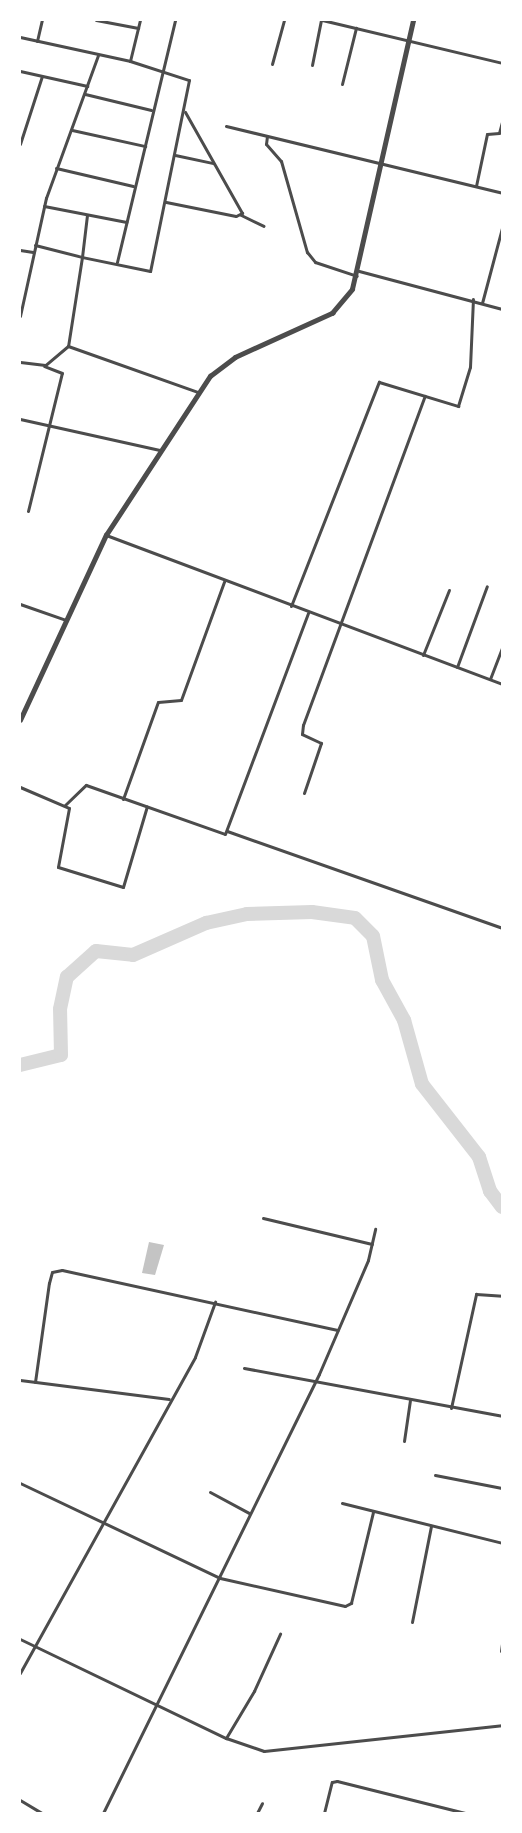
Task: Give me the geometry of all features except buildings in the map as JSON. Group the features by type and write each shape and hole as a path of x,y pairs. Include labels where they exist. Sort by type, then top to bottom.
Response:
{"street":[{"path":"37,41 42,20"},
{"path":"96,20 138,28"},
{"path":"130,61 140,20"},
{"path":"117,262 145,146 151,110 175,20"},
{"path":"272,64 284,20"},
{"path":"312,65 322,20 502,63"},
{"path":"20,720 106,535 198,392 219,367 235,357 339,308 357,276 413,20"},
{"path":"342,84 356,28"},
{"path":"20,37 162,69 189,80 185,112 150,271 117,262 82,257 35,245"},
{"path":"20,316 44,206 98,55"},
{"path":"20,71 87,86"},
{"path":"20,144 42,76"},
{"path":"85,94 151,110"},
{"path":"185,112 241,215"},
{"path":"476,186 487,134 499,133 502,122"},
{"path":"226,126 502,193"},
{"path":"72,130 145,146"},
{"path":"267,136 267,143 281,161 307,252 315,262 357,276"},
{"path":"176,155 214,163"},
{"path":"56,168 134,186"},
{"path":"166,202 241,215 264,226"},
{"path":"44,206 126,222"},
{"path":"43,365 68,346 87,215"},
{"path":"482,302 502,228"},
{"path":"20,250 34,252"},
{"path":"359,271 482,302 502,309"},
{"path":"291,606 379,382 458,406 470,367 473,300"},
{"path":"68,346 198,392"},
{"path":"20,362 43,365 62,373 50,428 28,511"},
{"path":"304,793 321,743 301,732 425,396"},
{"path":"20,419 50,428 160,450"},
{"path":"106,535 224,582 502,684"},
{"path":"123,799 158,702 181,700 224,582"},
{"path":"457,667 488,586"},
{"path":"424,655 449,590"},
{"path":"20,604 66,620"},
{"path":"65,805 86,786 147,806 221,835 227,832 308,613"},
{"path":"490,679 502,648"},
{"path":"20,787 65,805 69,812 58,867 123,887 147,806"},
{"path":"227,832 502,928"},
{"path":"263,1218 372,1244"},
{"path":"103,1813 159,1704 338,1330 372,1244 375,1229"},
{"path":"35,1382 52,1272 62,1270 338,1330"},
{"path":"451,1408 476,1294 502,1296"},
{"path":"20,1673 103,1524 169,1399 195,1356 215,1302"},
{"path":"244,1368 502,1416"},
{"path":"20,1380 169,1399"},
{"path":"404,1441 410,1400"},
{"path":"435,1475 502,1488"},
{"path":"20,1483 220,1578 348,1606 373,1512"},
{"path":"210,1492 249,1513"},
{"path":"342,1503 502,1543"},
{"path":"412,1622 431,1526"},
{"path":"226,1738 254,1691 280,1634"},
{"path":"20,1639 159,1704 226,1738 271,1752 502,1725"},
{"path":"501,1651 502,1644"},
{"path":"324,1813 332,1782 337,1780 465,1813"},
{"path":"20,1800 42,1813"},
{"path":"257,1813 262,1803"}],"waterway":[{"path":"20,1065 61,1055 60,1009 67,977 96,951 133,955 206,923 247,914 312,912 355,918 373,936 382,980 404,1020 422,1084 479,1157 490,1191 502,1207"}]}
